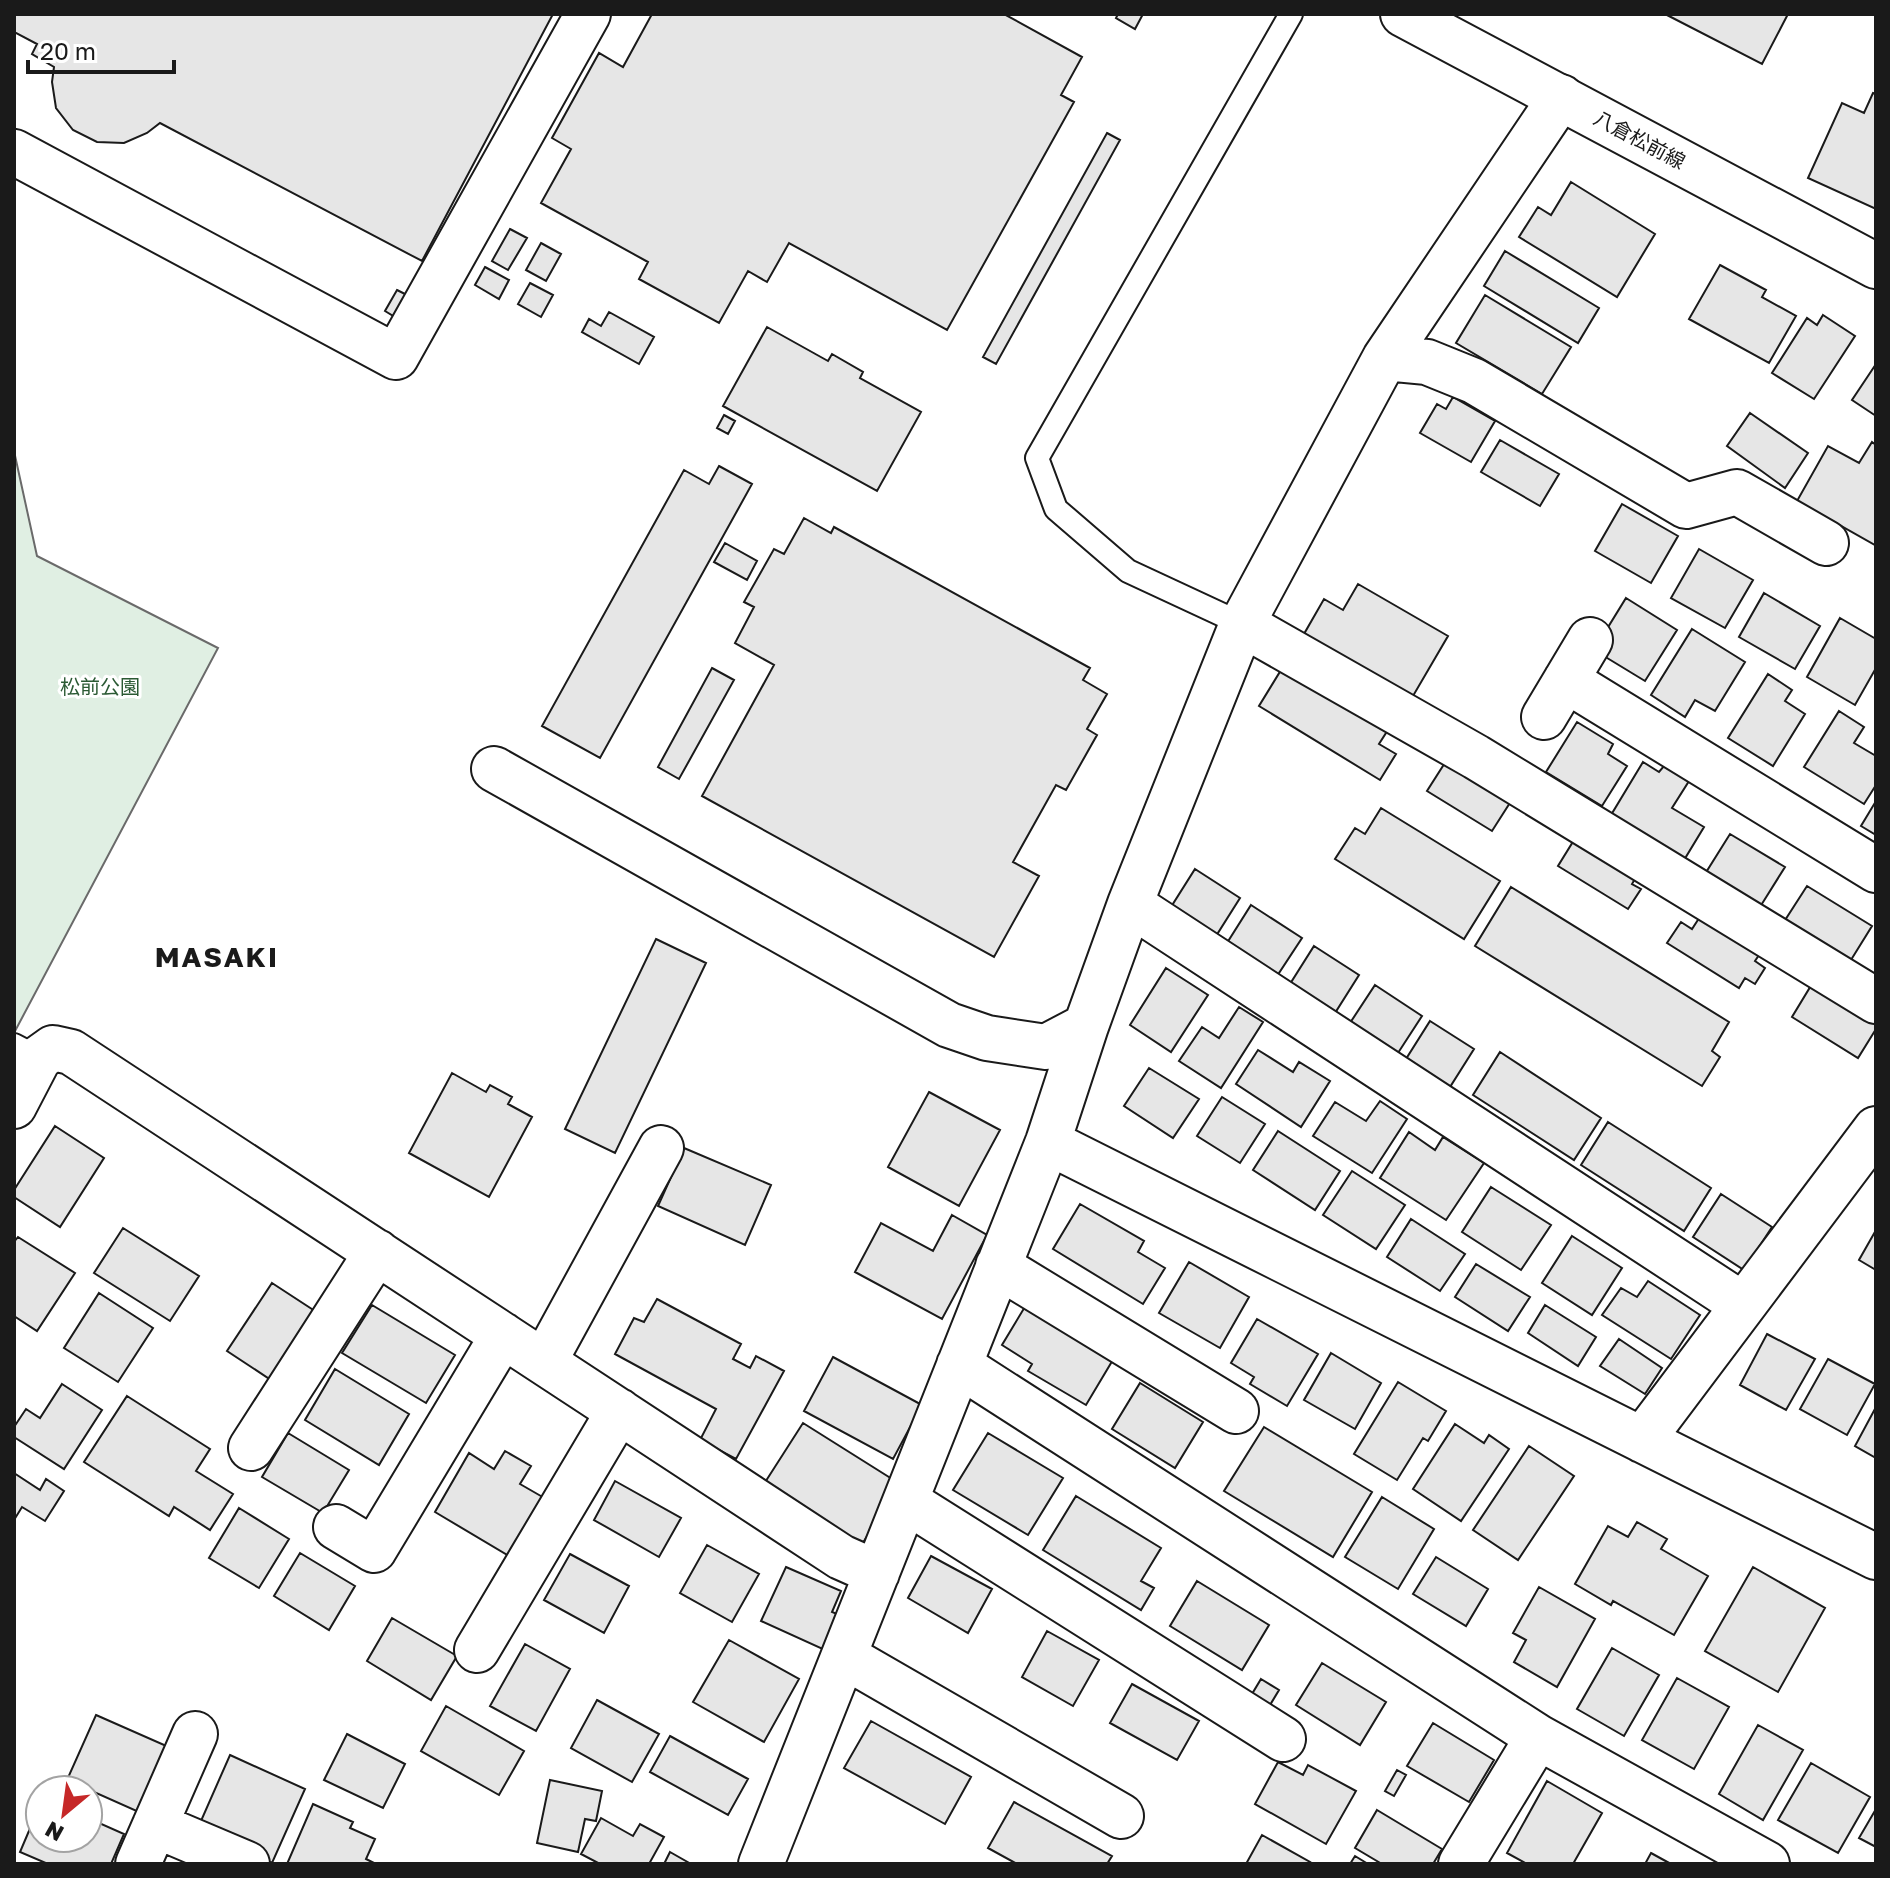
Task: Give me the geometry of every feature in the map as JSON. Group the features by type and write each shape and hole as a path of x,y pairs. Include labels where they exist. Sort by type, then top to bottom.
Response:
{"street":[{"path":"14,152 396,357 588,14"},
{"name":"八倉松前線","path":"1403,14 1876,266"},
{"path":"761,1864 1048,1142 1130,904 1242,624 1385,358 1561,97"},
{"path":"1385,358 1427,362 1474,381 1686,506 1737,492 1826,543"},
{"path":"1242,624 1476,757 1876,1001"},
{"path":"1544,717 1590,640"},
{"path":"1566,680 1876,870"},
{"path":"494,769 949,1025 987,1038 1046,1047 1086,1026"},
{"path":"1130,904 1743,1305"},
{"path":"14,1106 27,1052 53,1048 71,1052 841,1557 877,1573"},
{"path":"1642,1440 1876,1129"},
{"path":"1048,1142 1876,1557"},
{"path":"544,1362 661,1148"},
{"path":"251,1448 377,1252"},
{"path":"998,1266 1236,1411"},
{"path":"336,1527 374,1550 503,1335"},
{"path":"959,1365 1538,1737 1767,1864"},
{"path":"477,1650 619,1411"},
{"path":"906,1501 1283,1739"},
{"path":"844,1656 1121,1816"},
{"path":"195,1734 146,1845 247,1864"},
{"path":"1461,1864 1538,1737"}],"lane":[{"path":"1242,624 1128,571 1056,509 1037,458 1291,14"}],"green space":[{"name":"松前公園","path":"14,451 37,556 218,648 14,1033"}],"building":[{"path":"14,14 553,14 422,261 160,123 147,133 124,143 97,142 73,130 56,108 52,82 54,67 32,54 37,44 14,32"},
{"path":"652,14 1004,14 1082,57 1061,95 1074,102 947,330 789,243 767,282 748,271 719,323 639,279 648,262 541,203 571,149 552,138 599,53 623,67"},
{"path":"1118,14 1143,14 1135,29 1116,18"},
{"path":"1665,14 1788,14 1762,64"},
{"path":"1873,93 1876,94 1876,209 1808,178 1842,103 1864,113"},
{"path":"1107,133 1120,140 996,364 983,357"},
{"path":"1571,182 1655,234 1617,297 1519,237 1538,207 1551,215"},
{"path":"510,229 527,238 508,270 492,261"},
{"path":"541,243 561,254 546,281 526,270"},
{"path":"1505,251 1599,308 1578,343 1484,286"},
{"path":"1720,265 1766,290 1762,297 1796,316 1769,363 1689,319"},
{"path":"485,267 509,280 499,299 475,285"},
{"path":"530,283 553,295 541,317 518,304"},
{"path":"397,290 407,295 395,317 385,311"},
{"path":"1485,295 1571,347 1542,394 1456,343"},
{"path":"609,312 654,337 639,364 582,332 589,319 601,326"},
{"path":"1823,315 1855,336 1814,399 1772,373 1807,318 1817,325"},
{"path":"767,327 828,361 832,354 863,372 860,378 921,412 877,491 723,406"},
{"path":"1876,364 1876,416 1852,400"},
{"path":"1453,397 1495,421 1471,462 1420,433 1437,404 1446,409"},
{"path":"1750,413 1808,453 1785,488 1727,446"},
{"path":"724,415 735,421 728,434 717,428"},
{"path":"1500,440 1559,474 1540,506 1481,472"},
{"path":"1872,442 1876,445 1875,545 1797,501 1828,446 1859,463"},
{"path":"719,466 752,484 600,758 542,726 684,470 709,484"},
{"path":"1622,504 1678,536 1651,583 1595,551"},
{"path":"804,518 831,533 834,527 1090,668 1083,680 1107,694 1087,729 1097,735 1066,790 1056,785 1013,862 1039,876 994,957 702,796 774,665 735,643 754,607 744,602 774,549 784,554"},
{"path":"725,543 757,561 747,580 714,562"},
{"path":"1699,549 1753,580 1725,628 1671,598"},
{"path":"1358,584 1448,636 1413,696 1304,634 1324,599 1343,610"},
{"path":"1764,593 1820,626 1795,669 1739,637"},
{"path":"1626,598 1677,630 1645,681 1594,650"},
{"path":"1840,618 1876,639 1876,668 1855,705 1807,677"},
{"path":"1692,629 1745,662 1715,711 1695,700 1685,717 1651,695"},
{"path":"1289,657 1393,722 1379,744 1396,754 1380,780 1259,706"},
{"path":"712,668 734,680 679,779 658,767"},
{"path":"1768,674 1792,690 1785,701 1805,714 1773,766 1728,738"},
{"path":"1839,711 1864,727 1854,743 1876,756 1876,785 1864,804 1804,767"},
{"path":"1577,722 1613,744 1608,754 1627,766 1602,806 1546,772"},
{"path":"1448,758 1513,798 1492,831 1427,791"},
{"path":"1643,762 1659,772 1664,766 1689,781 1672,808 1704,827 1681,865 1608,820"},
{"path":"1876,801 1876,835 1861,826"},
{"path":"1381,808 1500,881 1464,939 1335,859 1355,828 1365,834"},
{"path":"1579,832 1640,870 1632,884 1641,889 1628,909 1558,866"},
{"path":"1730,834 1785,867 1760,907 1705,874"},
{"path":"1195,869 1240,898 1216,936 1171,907"},
{"path":"1807,886 1872,926 1846,968 1780,928"},
{"path":"1511,887 1729,1022 1712,1051 1720,1057 1702,1086 1475,946"},
{"path":"1251,905 1302,938 1277,976 1227,943"},
{"path":"1703,912 1763,949 1755,961 1765,968 1755,984 1745,978 1739,988 1667,943 1681,922 1692,929"},
{"path":"656,939 706,963 615,1153 565,1129"},
{"path":"1314,946 1359,975 1335,1013 1290,984"},
{"path":"1166,968 1208,995 1171,1052 1130,1025"},
{"path":"1812,984 1876,1023 1876,1029 1858,1058 1792,1017"},
{"path":"1375,985 1422,1016 1398,1053 1350,1023"},
{"path":"1239,1007 1263,1022 1221,1088 1179,1061 1202,1027 1219,1038"},
{"path":"1430,1021 1474,1049 1450,1087 1406,1059"},
{"path":"1258,1050 1293,1072 1299,1062 1330,1081 1301,1127 1236,1084"},
{"path":"1500,1052 1601,1118 1574,1160 1473,1095"},
{"path":"1149,1068 1199,1099 1173,1138 1124,1106"},
{"path":"452,1073 486,1092 490,1085 512,1097 508,1104 532,1117 489,1197 409,1153"},
{"path":"929,1092 1000,1130 959,1206 888,1167"},
{"path":"1222,1097 1265,1124 1240,1163 1197,1136"},
{"path":"1380,1101 1407,1119 1372,1173 1313,1136 1335,1102 1366,1121"},
{"path":"1608,1122 1711,1188 1684,1231 1581,1165"},
{"path":"55,1126 104,1158 60,1227 14,1197 14,1190"},
{"path":"1278,1131 1340,1171 1315,1210 1253,1170"},
{"path":"1409,1132 1435,1150 1443,1137 1484,1163 1446,1220 1380,1178"},
{"path":"684,1148 771,1185 745,1245 658,1206"},
{"path":"1352,1171 1405,1205 1376,1249 1323,1215"},
{"path":"1491,1187 1551,1225 1521,1270 1462,1232"},
{"path":"1721,1194 1772,1227 1744,1270 1693,1237"},
{"path":"1080,1204 1144,1241 1138,1252 1165,1268 1143,1304 1053,1249"},
{"path":"952,1215 987,1235 942,1319 855,1272 881,1223 933,1251"},
{"path":"1411,1219 1465,1254 1440,1291 1387,1257"},
{"path":"123,1228 199,1276 170,1321 94,1273"},
{"path":"1876,1230 1876,1270 1859,1260"},
{"path":"1572,1236 1622,1268 1592,1315 1542,1283"},
{"path":"18,1237 75,1273 37,1331 14,1316 14,1242"},
{"path":"1189,1262 1249,1297 1220,1348 1159,1313"},
{"path":"1476,1264 1530,1297 1508,1331 1455,1297"},
{"path":"1648,1281 1700,1315 1671,1359 1602,1315 1621,1288 1637,1297"},
{"path":"272,1283 321,1315 277,1384 227,1351"},
{"path":"99,1293 153,1328 118,1382 64,1348"},
{"path":"657,1299 741,1344 733,1359 750,1368 756,1356 784,1371 736,1459 700,1440 716,1409 615,1354 634,1318 644,1322"},
{"path":"372,1305 455,1355 426,1403 342,1353"},
{"path":"1026,1305 1114,1358 1086,1405 1028,1371 1032,1364 1002,1345"},
{"path":"1545,1305 1596,1337 1578,1366 1528,1333"},
{"path":"1257,1319 1318,1354 1287,1406 1250,1384 1254,1377 1231,1363"},
{"path":"1767,1334 1815,1359 1786,1410 1740,1385"},
{"path":"1619,1339 1662,1368 1645,1394 1600,1366"},
{"path":"1331,1353 1381,1383 1355,1429 1304,1400"},
{"path":"833,1357 922,1405 893,1459 804,1411"},
{"path":"1828,1359 1875,1384 1847,1435 1800,1409"},
{"path":"335,1369 409,1414 379,1465 305,1420"},
{"path":"1398,1382 1446,1411 1428,1441 1423,1438 1397,1480 1354,1454"},
{"path":"1140,1383 1203,1422 1175,1468 1112,1429"},
{"path":"62,1384 102,1410 64,1469 14,1437 14,1427 26,1409 40,1418"},
{"path":"127,1396 210,1449 196,1471 233,1494 210,1530 174,1507 169,1516 84,1462"},
{"path":"1876,1407 1876,1458 1855,1446"},
{"path":"803,1423 900,1484 859,1549 762,1487"},
{"path":"1455,1424 1484,1443 1489,1435 1509,1449 1461,1521 1413,1489"},
{"path":"1264,1427 1372,1492 1333,1557 1224,1491"},
{"path":"288,1433 349,1470 323,1513 262,1477"},
{"path":"988,1433 1063,1478 1028,1535 953,1490"},
{"path":"1529,1446 1574,1476 1518,1560 1473,1530"},
{"path":"505,1451 531,1466 520,1484 553,1503 519,1562 435,1512 469,1453 494,1469"},
{"path":"14,1473 40,1490 46,1479 64,1491 45,1521 22,1507 14,1520"},
{"path":"615,1481 681,1518 659,1557 594,1520"},
{"path":"1076,1496 1161,1548 1141,1581 1154,1588 1141,1610 1043,1550"},
{"path":"1382,1497 1434,1529 1398,1589 1345,1557"},
{"path":"239,1508 289,1539 259,1588 209,1558"},
{"path":"1637,1522 1667,1539 1661,1549 1708,1576 1674,1635 1575,1584 1608,1526 1628,1537"},
{"path":"707,1545 759,1574 732,1622 680,1593"},
{"path":"300,1553 355,1586 329,1630 274,1596"},
{"path":"570,1554 629,1586 604,1633 544,1600"},
{"path":"931,1556 992,1589 968,1633 908,1598"},
{"path":"1436,1557 1488,1589 1466,1626 1413,1594"},
{"path":"786,1567 841,1591 832,1612 842,1616 827,1651 761,1621"},
{"path":"1753,1567 1825,1608 1778,1692 1705,1651"},
{"path":"1197,1581 1269,1625 1242,1670 1170,1626"},
{"path":"1539,1587 1595,1619 1557,1687 1514,1662 1526,1640 1513,1633"},
{"path":"392,1618 457,1656 431,1700 367,1661"},
{"path":"1047,1631 1099,1660 1073,1706 1022,1677"},
{"path":"729,1640 799,1679 764,1742 693,1702"},
{"path":"525,1644 570,1669 536,1731 490,1706"},
{"path":"1612,1648 1659,1675 1624,1736 1577,1709"},
{"path":"1322,1663 1386,1702 1360,1745 1296,1705"},
{"path":"1677,1678 1729,1707 1694,1769 1642,1740"},
{"path":"1261,1679 1279,1690 1270,1705 1252,1694"},
{"path":"1132,1684 1199,1721 1177,1760 1110,1723"},
{"path":"597,1700 659,1734 632,1782 571,1748"},
{"path":"446,1706 524,1751 499,1795 421,1751"},
{"path":"96,1715 171,1748 141,1813 104,1796 104,1774 70,1774"},
{"path":"871,1721 971,1777 945,1824 844,1768"},
{"path":"1433,1723 1494,1760 1469,1802 1407,1766"},
{"path":"1758,1725 1803,1750 1763,1820 1719,1794"},
{"path":"347,1734 405,1764 383,1808 324,1780"},
{"path":"670,1736 748,1779 728,1815 650,1772"},
{"path":"230,1755 305,1789 272,1863 197,1830"},
{"path":"1278,1762 1303,1775 1308,1765 1356,1791 1326,1844 1255,1804"},
{"path":"1811,1763 1870,1797 1838,1853 1778,1820"},
{"path":"1397,1770 1406,1775 1394,1796 1385,1791"},
{"path":"550,1780 602,1791 596,1821 585,1819 578,1852 537,1843"},
{"path":"1547,1781 1602,1813 1573,1864 1527,1864 1507,1853"},
{"path":"1014,1802 1112,1856 1107,1864 1017,1864 988,1848"},
{"path":"313,1804 353,1822 350,1828 375,1839 366,1859 376,1864 287,1864"},
{"path":"1876,1809 1876,1847 1859,1838"},
{"path":"1377,1810 1442,1849 1433,1864 1382,1864 1355,1848"},
{"path":"601,1818 633,1836 640,1824 664,1837 649,1864 600,1864 581,1854"},
{"path":"104,1825 124,1834 111,1864 48,1864 25,1854 104,1854"},
{"path":"1262,1835 1310,1862 1246,1864"},
{"path":"670,1852 691,1864 664,1864"},
{"path":"1651,1853 1671,1864 1645,1864"},
{"path":"1355,1856 1368,1864 1350,1864"}],"district":[{"name":"MASAKI","path":"217,956"}]}
